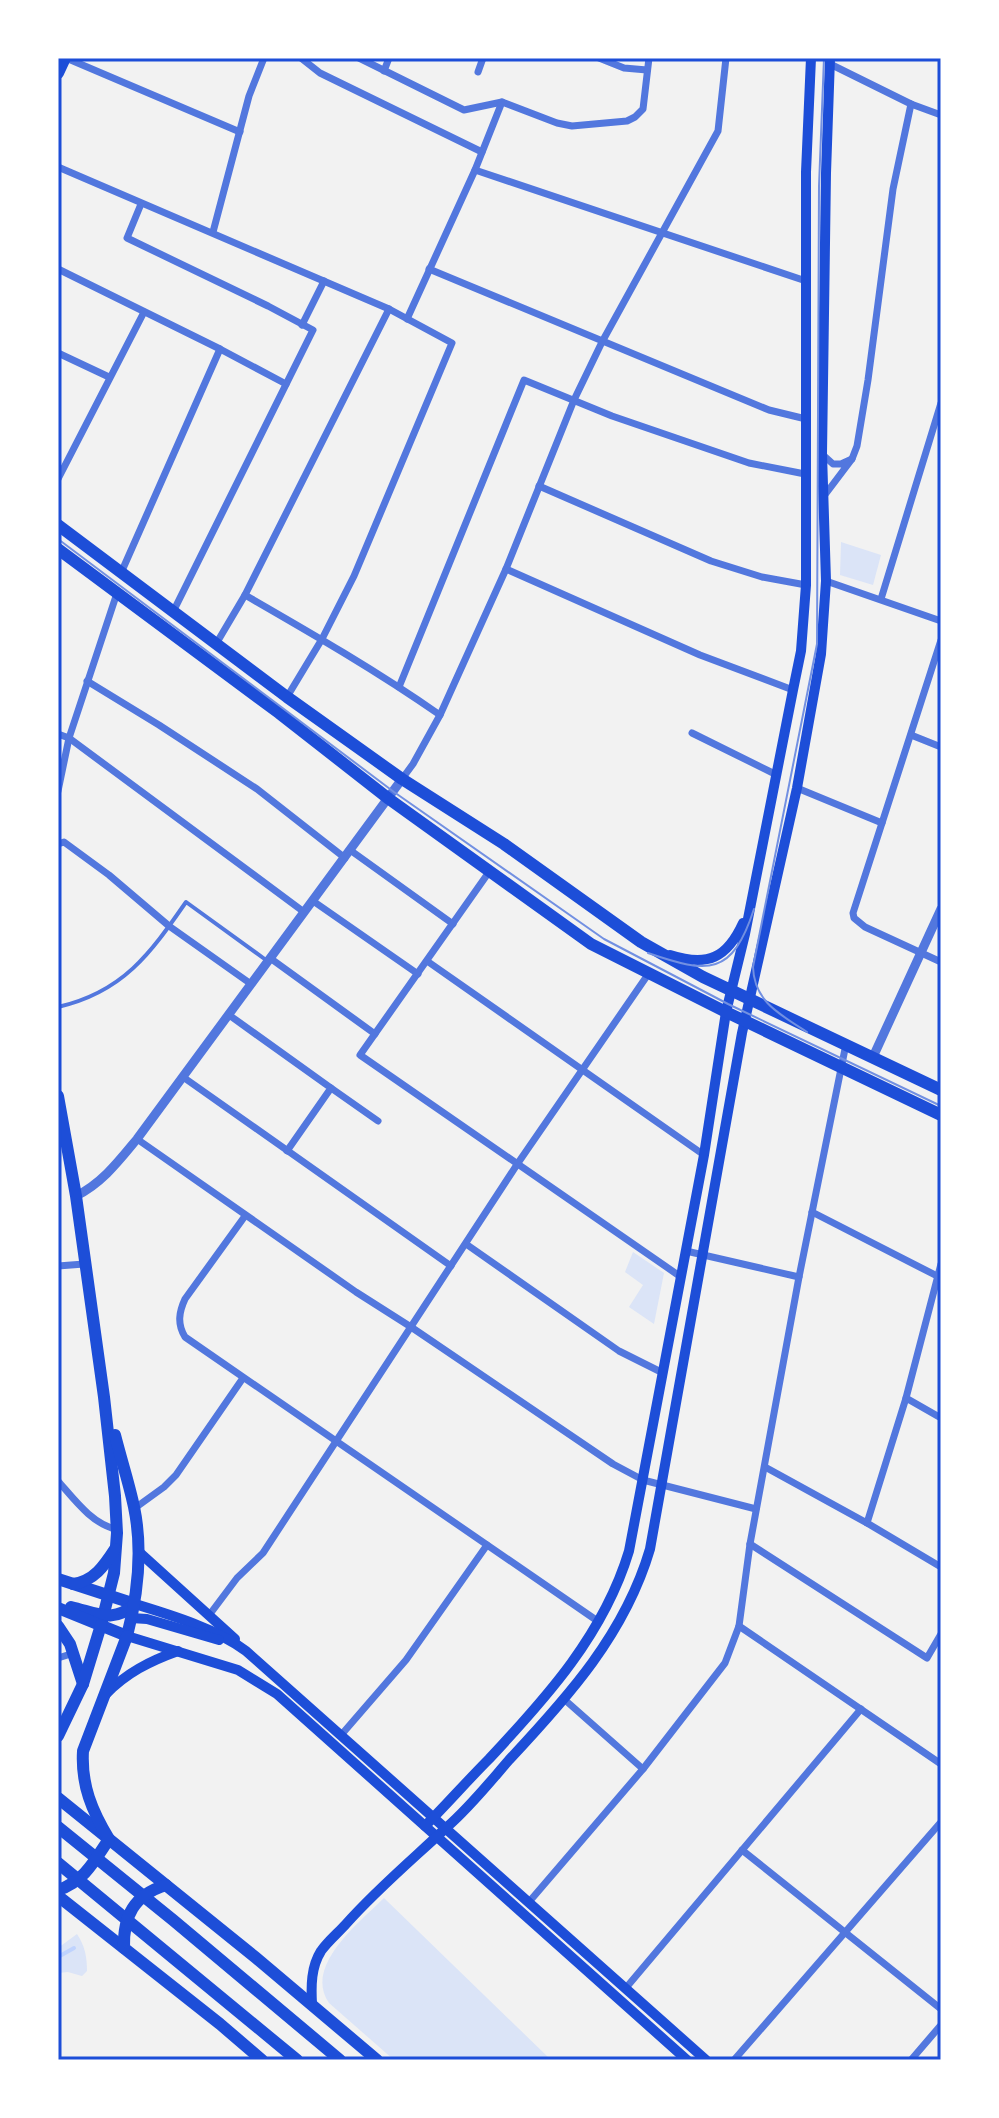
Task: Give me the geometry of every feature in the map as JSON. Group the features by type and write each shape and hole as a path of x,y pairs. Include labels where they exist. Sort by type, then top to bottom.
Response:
{"main road":[{"path":"58,73 66,58"},
{"path":"425,1826 557,1684 599,1622 624,1568 704,1155 726,1012 801,651 806,585 806,172 811,58"},
{"path":"312,2004 310,1983 321,1951 361,1907 446,1828 565,1700 604,1648 636,1589 653,1537 745,1021 797,788 821,654 826,581 822,454 827,60"},
{"path":"58,525 287,697 402,779 504,844 641,942 731,990 941,1090"},
{"path":"58,549 389,799 591,944 941,1115"},
{"path":"641,942 687,960 716,957 733,942 752,898"},
{"path":"58,1096 76,1196 104,1397 116,1529 113,1581 103,1627 83,1684 60,1730"},
{"path":"104,1397 135,1508 139,1552 135,1604 127,1636 83,1751 82,1771 87,1794 93,1814 109,1839"},
{"path":"73,1584 89,1580 98,1573 116,1548"},
{"path":"139,1552 529,1902 687,2060"},
{"path":"58,1579 210,1630 246,1651"},
{"path":"103,1627 135,1604"},
{"path":"58,1605 127,1636 238,1670 267,1686 520,1911 706,2060"},
{"path":"103,1627 139,1618 223,1641 246,1651"},
{"path":"58,1626 74,1653 83,1684"},
{"path":"105,1695 135,1669 178,1651"},
{"path":"58,1798 377,2060"},
{"path":"58,1827 340,2060"},
{"path":"109,1839 86,1873 58,1893 262,2060"},
{"path":"58,1863 297,2060"},
{"path":"124,1948 123,1934 131,1911 147,1893 166,1885"}],"street":[{"path":"66,58 240,132"},
{"path":"213,232 249,96 264,58"},
{"path":"301,58 320,73 482,152"},
{"path":"359,58 464,110 502,102 572,126 627,121 640,113 649,58"},
{"path":"384,71 389,58"},
{"path":"478,72 483,58"},
{"path":"599,58 624,68 647,70"},
{"path":"76,1196 109,1173 137,1139 413,764 440,715 506,569 574,400 602,342 718,131 726,58"},
{"path":"827,60 911,104 941,115"},
{"path":"407,319 475,170 502,102"},
{"path":"824,496 852,459 857,446 893,189 911,104"},
{"path":"58,167 389,309 452,343 354,576 322,639 287,697"},
{"path":"475,170 806,281"},
{"path":"141,204 127,238 313,330 173,612"},
{"path":"58,269 286,384"},
{"path":"429,269 769,410 806,419"},
{"path":"302,325 324,281"},
{"path":"216,644 245,595 389,309"},
{"path":"58,479 144,312"},
{"path":"121,573 220,349"},
{"path":"58,353 109,377"},
{"path":"399,687 524,380 612,416 749,463 805,474"},
{"path":"881,599 941,403"},
{"path":"822,454 833,464 852,459"},
{"path":"539,486 711,561 762,577 806,585 826,581 941,621"},
{"path":"506,569 700,655 793,690"},
{"path":"58,791 69,738 117,593"},
{"path":"245,595 322,639 440,715"},
{"path":"941,640 854,905 854,918 865,927 941,962"},
{"path":"87,681 257,789 347,854 453,924"},
{"path":"692,733 777,775"},
{"path":"58,734 69,738 304,912"},
{"path":"911,735 941,747"},
{"path":"797,788 882,823"},
{"path":"58,844 64,842 169,926 251,984"},
{"path":"489,872 360,1055 681,1277"},
{"path":"313,901 418,974"},
{"path":"873,1057 941,909"},
{"path":"269,960 375,1034"},
{"path":"427,961 704,1155"},
{"path":"210,1614 237,1578 263,1553 518,1163 650,973"},
{"path":"229,1015 378,1121"},
{"path":"520,1911 643,1769 725,1663 739,1626 756,1509 846,1044"},
{"path":"183,1077 451,1266"},
{"path":"287,1151 331,1088"},
{"path":"137,1139 356,1292 596,1453 643,1480 756,1509"},
{"path":"812,1212 939,1277"},
{"path":"245,1216 185,1299 180,1310 181,1330 185,1337 599,1622"},
{"path":"466,1244 619,1351 663,1373"},
{"path":"686,1251 799,1277"},
{"path":"58,1266 84,1264"},
{"path":"867,1523 906,1398 941,1264"},
{"path":"135,1508 176,1475 243,1378"},
{"path":"906,1398 941,1418"},
{"path":"765,1467 941,1567"},
{"path":"58,1481 91,1516 103,1525 116,1529"},
{"path":"750,1544 927,1658 941,1634"},
{"path":"342,1734 406,1660 487,1545"},
{"path":"739,1626 941,1764"},
{"path":"58,1658 74,1653"},
{"path":"565,1700 643,1769"},
{"path":"622,1993 861,1709"},
{"path":"734,2060 941,1822"},
{"path":"742,1850 941,2009"},
{"path":"911,2060 941,2025"}],"lane":[{"path":"58,1007 99,992 130,973 153,948 186,902 269,960"}],"shaded area":[{"path":"841,542 881,555 873,585 840,575"},
{"path":"633,1252 664,1273 654,1324 629,1307 643,1285 625,1272"},
{"path":"384,1898 551,2060 394,2060 329,2003 323,1989 323,1974 329,1960 349,1932"},
{"path":"77,1934 85,1952 87,1971 82,1976 58,1973 58,1948"}],"waterway":[{"path":"58,1957 74,1948"}],"tram line":[{"path":"807,1032 779,1013 764,998 758,990 753,967 817,644 819,186 824,58"},
{"path":"58,539 394,792 604,939 728,1004 941,1106"},
{"path":"648,953 687,964 716,964 737,947 754,909"}]}
